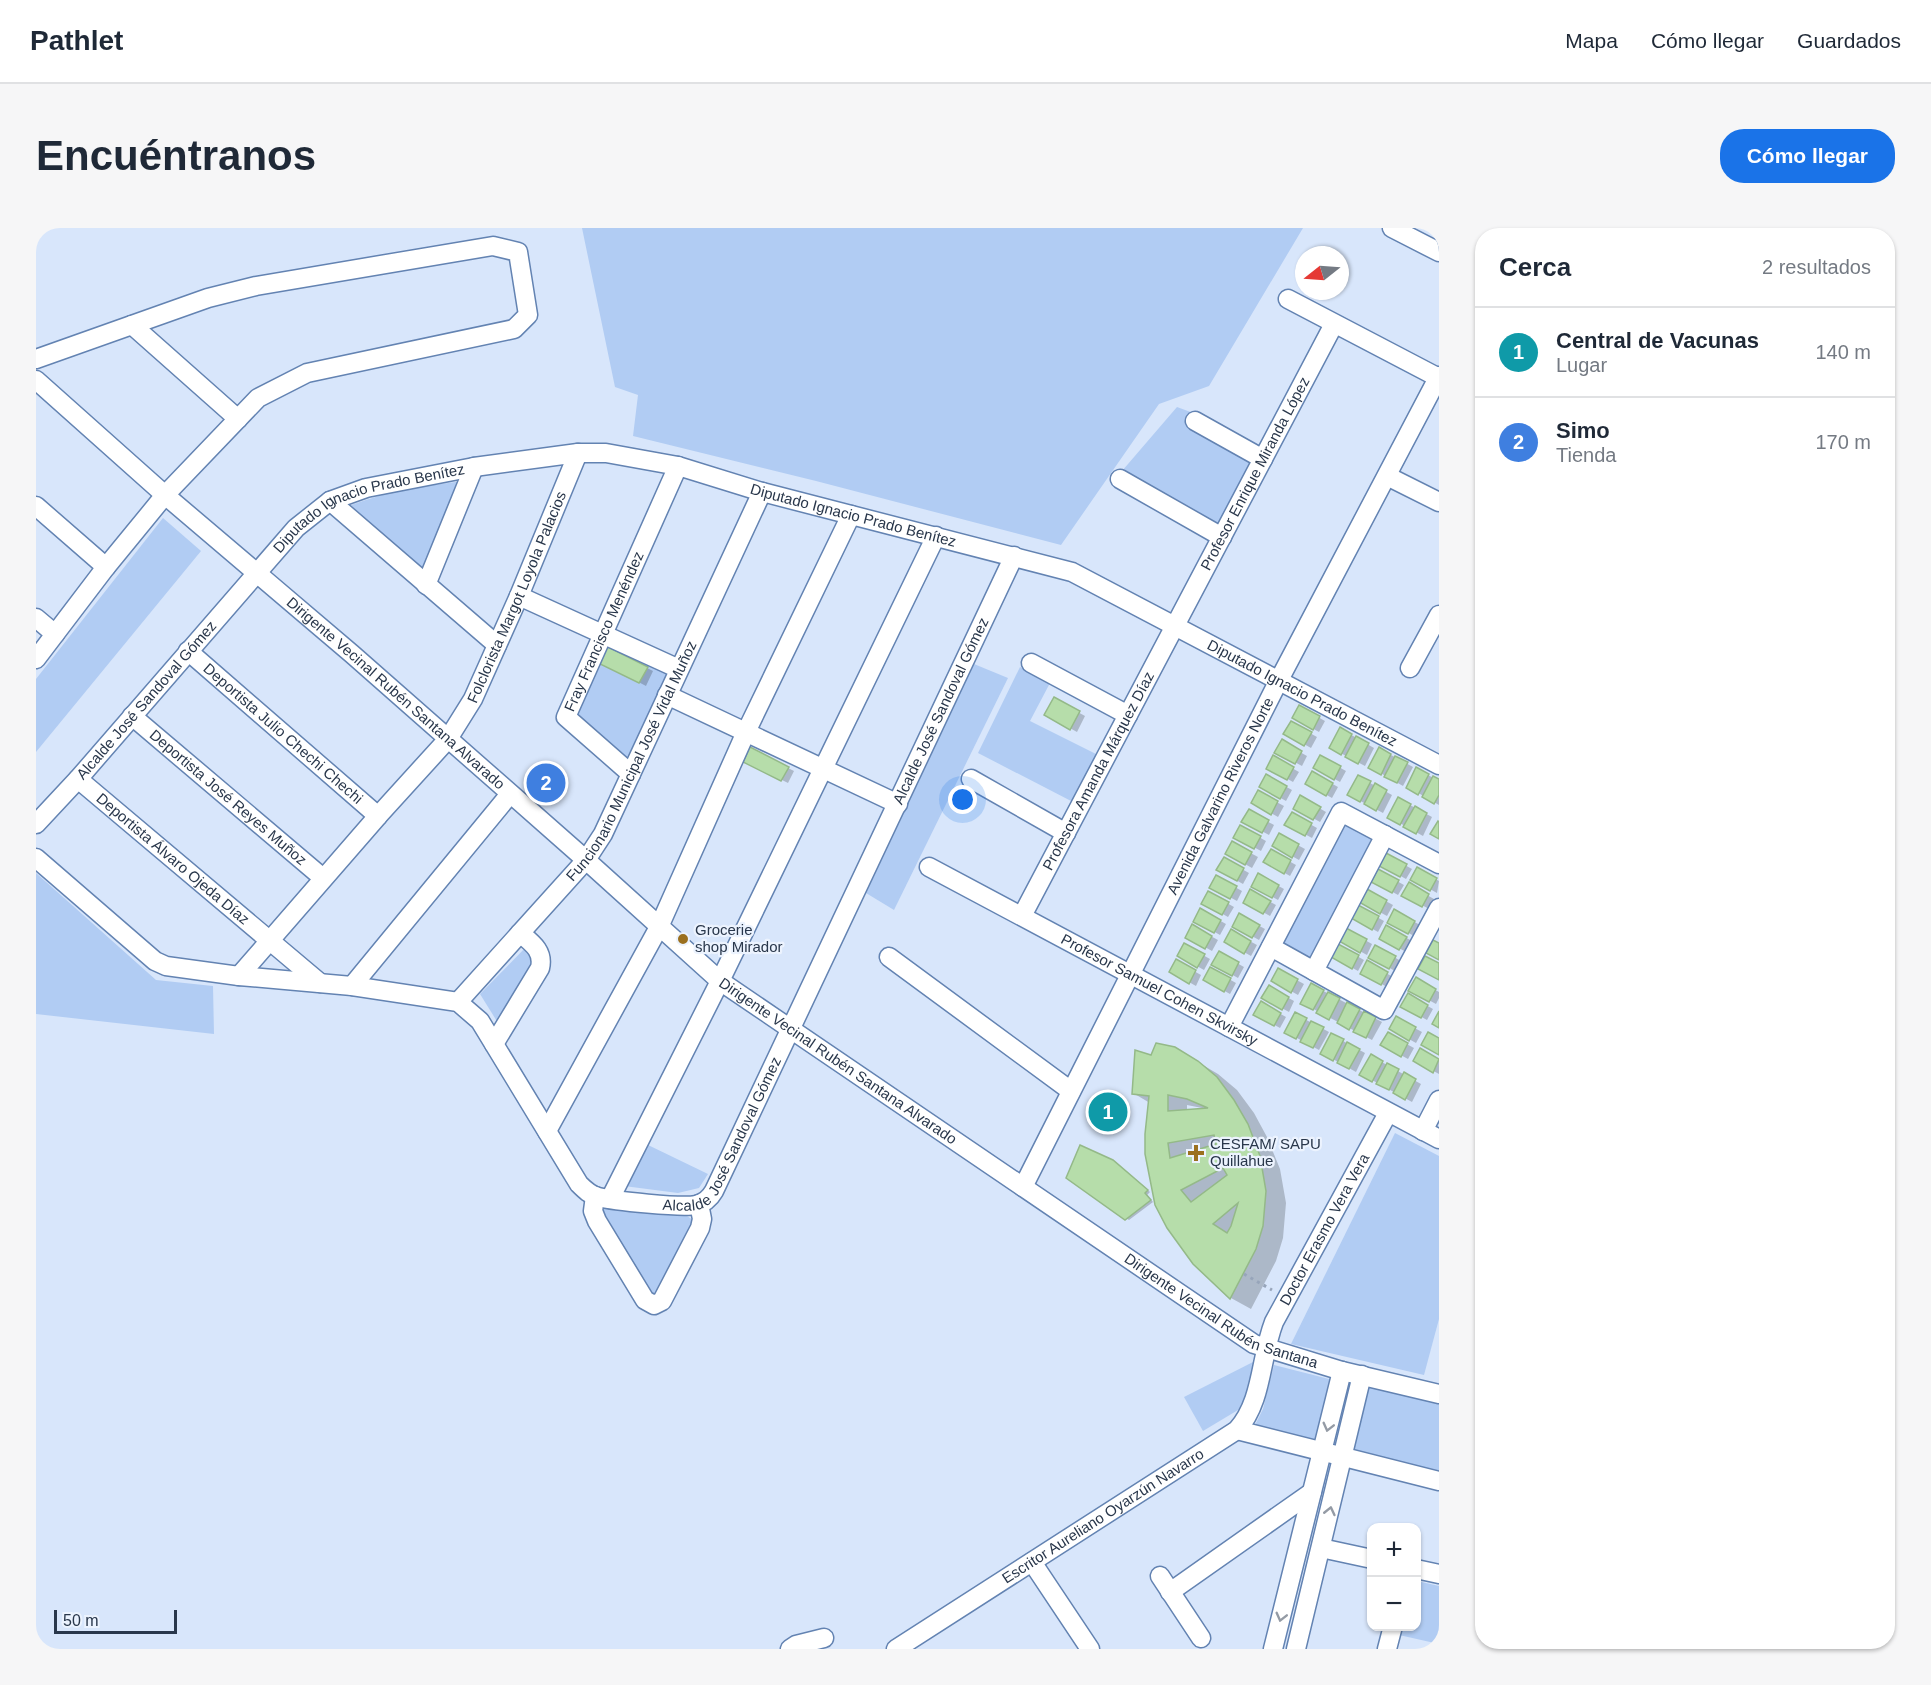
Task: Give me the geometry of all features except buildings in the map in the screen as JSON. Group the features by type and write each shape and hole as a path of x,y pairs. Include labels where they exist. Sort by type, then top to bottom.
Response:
{"street":[{"path":"1392,228 1439,252"},
{"path":"36,359 208,298 256,286 493,246 518,252 528,315 514,329 307,373 258,398 165,495 106,567 36,659"},
{"path":"1288,299 1439,377"},
{"name":"Profesor Enrique Miranda López","path":"1175,626 1334,324"},
{"path":"132,325 238,419"},
{"name":"Avenida Galvarino Riveros Norte","path":"1023,1187 1279,680 1439,377"},
{"name":"Dirigente Vecinal Rubén Santana Alvarado","path":"36,380 165,495 352,654 720,981 1023,1187"},
{"path":"1195,421 1263,459"},
{"name":"Diputado Ignacio Prado Benítez","path":"255,573 296,528 330,501 366,488 474,467 578,453 606,453 678,466 762,492 1072,572 1439,765"},
{"name":"Folclorista Margot Loyola Palacios","path":"239,976 323,878 448,739 473,699 519,596 578,453"},
{"name":"Fray Francisco Menéndez","path":"631,774 566,717 678,466"},
{"path":"426,585 474,467"},
{"path":"1387,476 1439,502"},
{"path":"1120,479 1222,537"},
{"name":"Funcionario Municipal José Vidal Muñoz","path":"458,1002 586,860 603,834 762,492"},
{"path":"330,501 497,645"},
{"path":"36,506 106,567"},
{"path":"547,1131 659,927 746,732 851,515"},
{"path":"699,1204 702,1219 700,1228 662,1301 654,1305 645,1300 593,1211 720,981 936,536"},
{"name":"Alcalde José Sandoval Gómez","path":"602,1198 683,1206 699,1204 710,1197 714,1191 1014,556"},
{"name":"Alcalde José Sandoval Gómez","path":"36,824 78,779 255,573"},
{"path":"519,596 679,669"},
{"path":"1410,668 1431,647 1439,615"},
{"path":"36,618 55,634"},
{"name":"Profesora Amanda Márquez Díaz","path":"1022,916 1175,626"},
{"name":"Deportista Julio Chechi Chechi","path":"188,651 378,816"},
{"path":"1031,663 1128,715"},
{"path":"667,695 898,804"},
{"name":"Deportista José Reyes Muñoz","path":"132,716 323,878"},
{"name":"Deportista Álvaro Ojeda Díaz","path":"78,779 270,940"},
{"path":"971,779 1066,833"},
{"path":"352,986 510,794"},
{"path":"1229,1027 1341,812 1439,864"},
{"path":"1314,971 1385,835"},
{"path":"36,858 155,961 166,966 239,976 352,986 458,1002 480,1021 579,1184 586,1192 602,1198"},
{"name":"Profesor Samuel Cohen Skvirsky","path":"929,867 1431,1135"},
{"path":"1271,946 1384,1010 1439,908"},
{"path":"494,1044 542,961 538,950 520,933"},
{"path":"270,940 320,983"},
{"path":"889,957 1071,1091"},
{"path":"1431,1135 1439,1100"},
{"name":"Doctor Erasmo Vera Vera","path":"1266,1349 1272,1329 1287,1298 1388,1113"},
{"name":"Dirigente Vecinal Rubén Santana","path":"1023,1187 1254,1344 1342,1371 1438,1388"},
{"name":"Escritor Aureliano Oyarzún Navarro","path":"896,1649 1237,1430 1247,1418 1253,1405 1266,1349"},
{"path":"1273,1649 1342,1371"},
{"path":"1296,1649 1362,1375"},
{"path":"1237,1430 1439,1480"},
{"path":"1201,1638 1165,1584 1312,1492"},
{"path":"1322,1548 1367,1558"},
{"path":"1032,1562 1085,1647"},
{"path":"1421,1570 1439,1574"},
{"path":"1388,1649 1392,1631"},
{"path":"790,1649 796,1645 824,1638"}],"path":[{"path":"1244,1274 1287,1298"}],"shaded area":[{"path":"582,228 1303,228 1209,386 1159,404 1061,545 633,436 638,395 615,387"},
{"path":"1177,407 1196,414 1190,427 1251,463 1218,524 1122,471"},
{"path":"463,481 424,577 351,505 406,490"},
{"path":"163,518 201,551 36,752 36,679"},
{"path":"603,636 678,669 630,773 567,717"},
{"path":"974,664 1008,678 894,910 866,893"},
{"path":"1020,667 1050,683 1030,721 1098,755 1073,802 978,753"},
{"path":"1344,823 1375,839 1311,960 1281,943"},
{"path":"36,873 156,980 213,986 214,1034 36,1014"},
{"path":"528,945 535,963 498,1023 480,994"},
{"path":"1395,1133 1439,1156 1439,1319 1424,1375 1291,1344"},
{"path":"646,1144 708,1174 699,1188 678,1193 624,1186"},
{"path":"598,1201 644,1213 687,1216 693,1220 694,1228 657,1295 647,1293 597,1211"},
{"path":"1255,1361 1243,1407 1203,1431 1184,1397"},
{"path":"1274,1365 1333,1380 1317,1440 1254,1427 1263,1409"},
{"path":"1367,1383 1439,1400 1439,1474 1351,1452"},
{"path":"1421,1582 1439,1586 1439,1644 1399,1635 1400,1631 1421,1631"}],"place":[{"name":"Simo","path":"546,783"},
{"name":"Grocerie shop Mirador","path":"683,939"},
{"name":"Central de Vacunas","path":"1108,1112"},
{"name":"CESFAM/ SAPU Quillahue","path":"1196,1153"}]}
